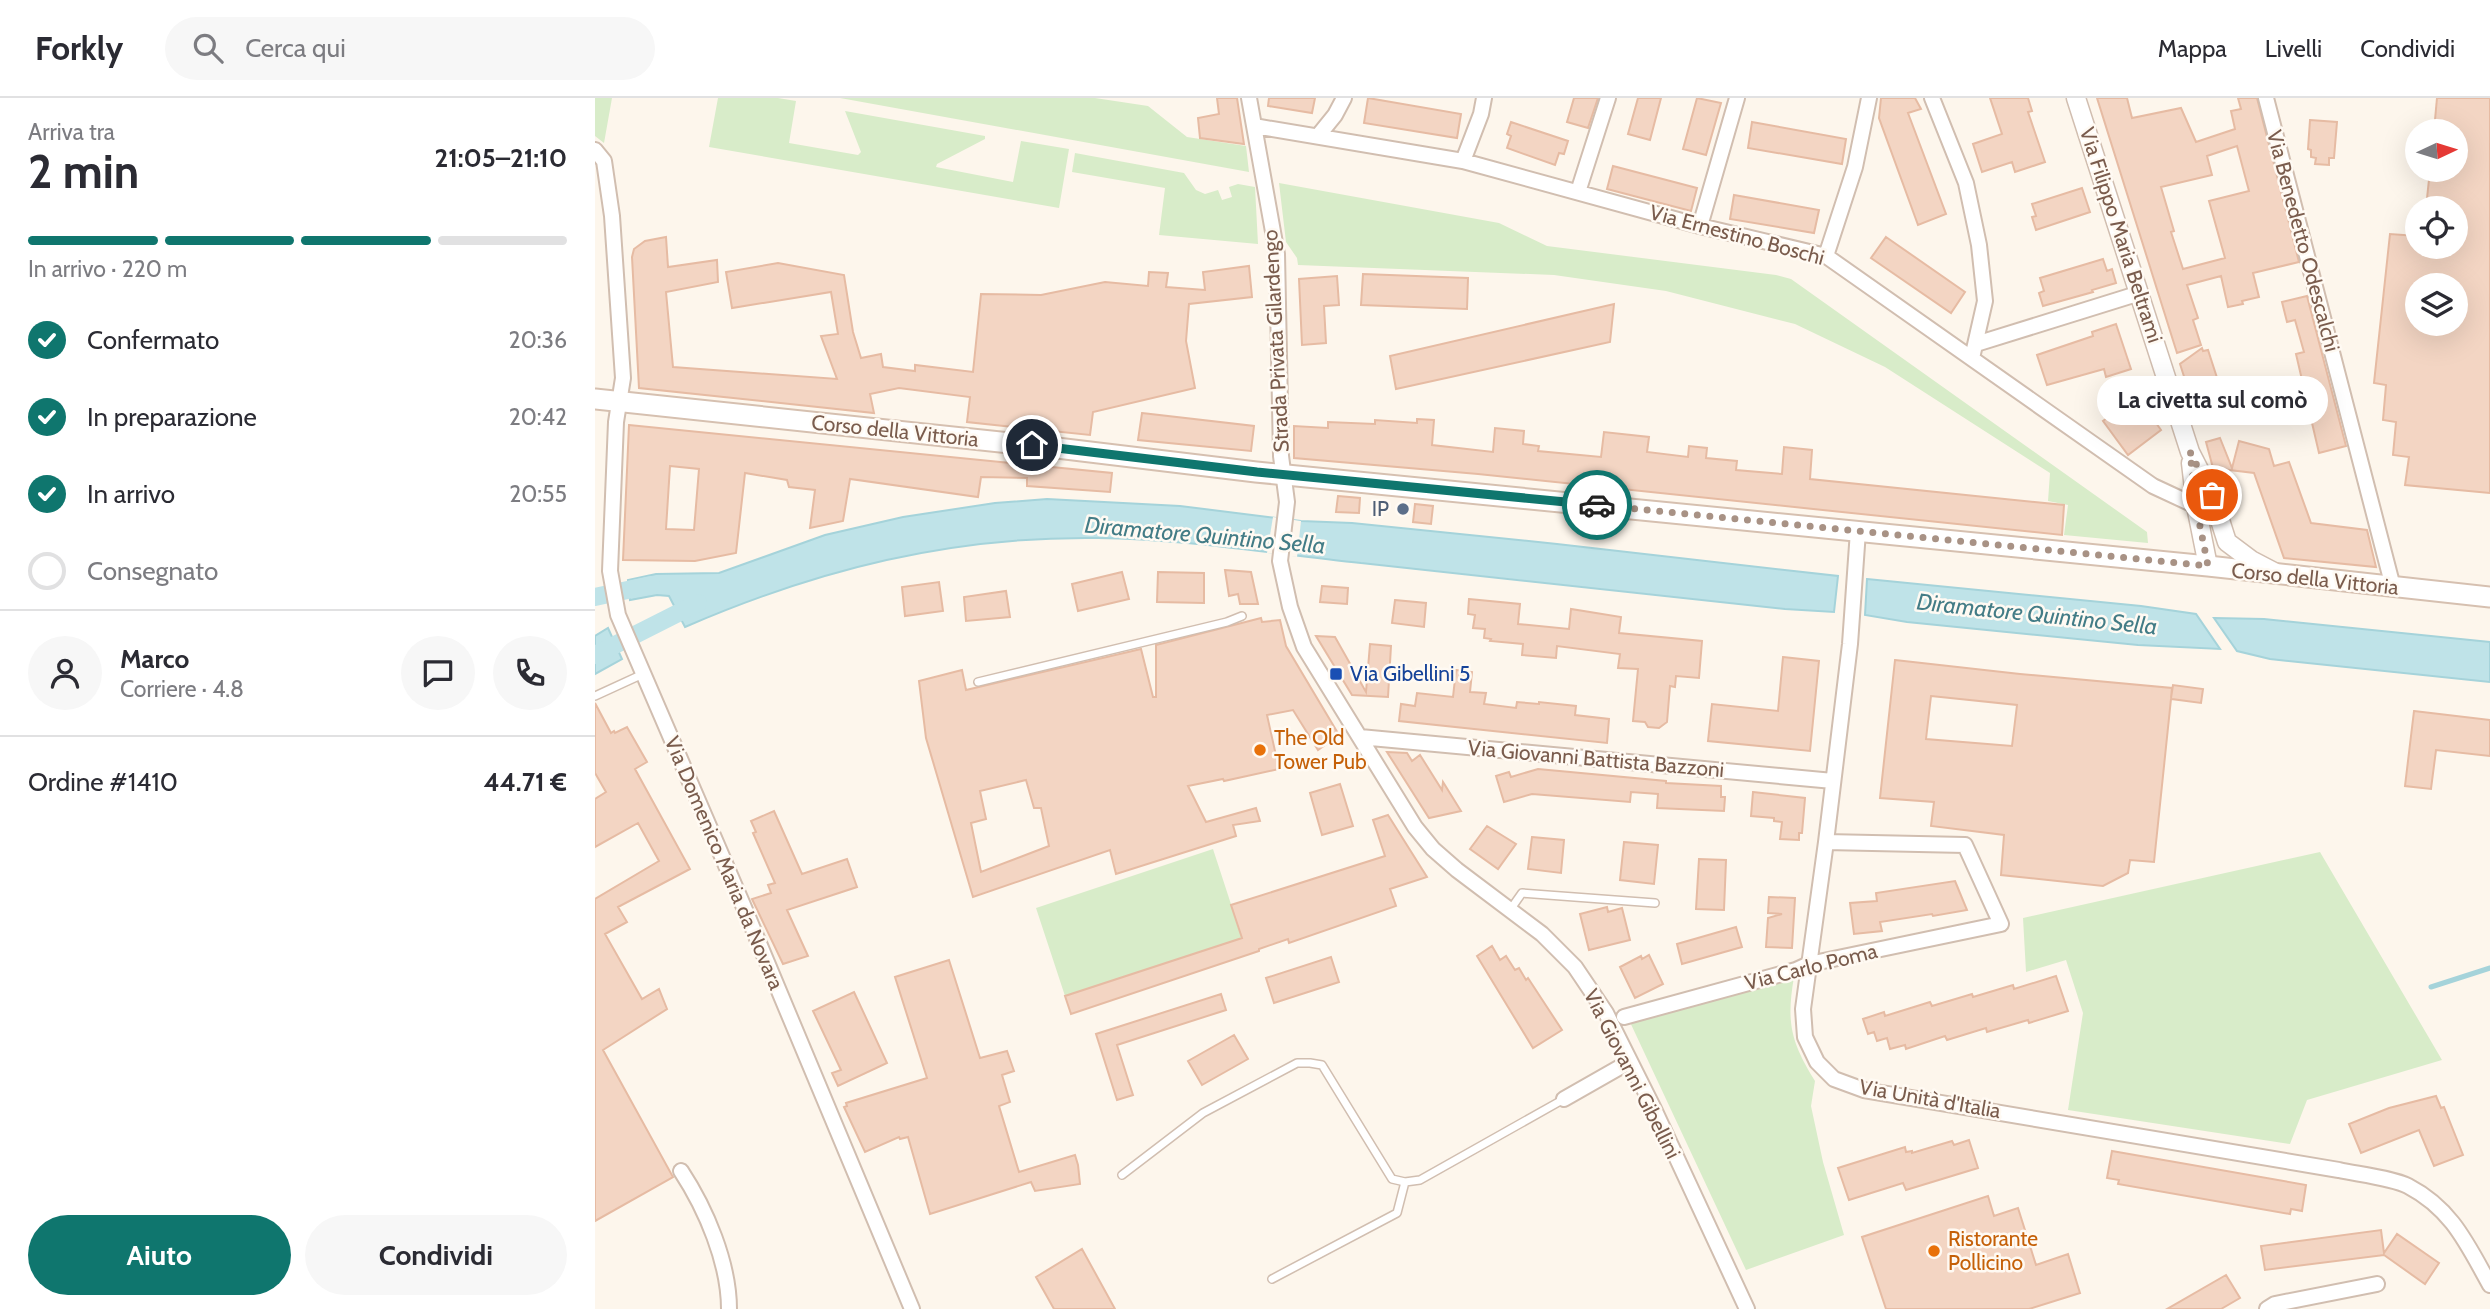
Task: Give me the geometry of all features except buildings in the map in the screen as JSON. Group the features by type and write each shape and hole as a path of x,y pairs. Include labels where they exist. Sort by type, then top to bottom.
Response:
{"main road":[{"name":"Corso della Vittoria","path":"595,399 1283,473 2490,597"}],"street":[{"name":"Strada Privata Gilardengo","path":"1249,98 1277,254 1283,473"},
{"path":"1318,136 1335,115 1343,98"},
{"path":"1462,161 1481,114 1484,98"},
{"path":"1578,192 1608,98"},
{"path":"1700,226 1737,98"},
{"path":"1826,256 1855,167 1869,98"},
{"path":"1932,98 1966,183 1979,245 1985,301 1974,351"},
{"name":"Via Filippo Maria Beltrami","path":"2076,98 2190,452 2212,495 2227,542"},
{"name":"Via Benedetto Odescalchi","path":"2266,98 2393,587"},
{"name":"Via Ernestino Boschi","path":"1254,126 1462,161 1700,226 1826,256 1974,351 2153,486 2196,506"},
{"name":"Via Domenico Maria da Novara","path":"595,150 604,161 612,216 623,378 616,422 610,571 618,615 912,1309"},
{"path":"1974,351 2140,293"},
{"name":"Via Filippo Maria Beltrami","path":"2190,452 2196,506 2214,567"},
{"name":"Via Giovanni Gibellini","path":"1283,473 1287,502 1280,555 1290,607 1304,647 1415,827 1433,849 1542,934 1575,967 1606,1013 1747,1309"},
{"name":"Via Unità d'Italia","path":"1858,531 1850,644 1803,1009 1805,1037 1817,1062 1834,1079 1864,1090 2339,1170 2406,1185 2443,1209 2490,1284"},
{"path":"2214,567 2227,542 2251,560 2280,575"},
{"name":"Via Giovanni Battista Bazzoni","path":"1360,737 1833,781"},
{"name":"Via Carlo Poma","path":"1624,1017 1796,970 1809,964 2001,924 1965,845 1826,842"},
{"path":"1564,1099 1629,1062"},
{"path":"681,1171 698,1196 717,1243 729,1309"},
{"path":"2267,1309 2276,1304 2377,1284"}],"lane":[{"path":"978,682 1227,622 1242,616"},
{"path":"595,696 643,674"},
{"path":"1510,911 1522,893 1655,903"},
{"path":"1122,1175 1203,1113 1297,1063 1322,1065 1392,1178 1405,1182 1420,1180 1564,1099"},
{"path":"1272,1279 1397,1213 1405,1182"}],"green space":[{"path":"595,98 612,98 604,143 595,136"},
{"path":"718,98 778,98 796,101 789,143 858,155 861,152 845,111 985,136 985,139 937,164 936,167 1013,182 1021,141 1069,149 1059,208 709,147"},
{"path":"840,98 1095,98 1148,106 1187,137 1246,146 1249,172"},
{"path":"1075,153 1184,173 1196,190 1205,194 1218,190 1222,200 1232,197 1229,187 1238,184 1255,187 1258,244 1159,235 1165,188 1072,172"},
{"path":"1279,183 1499,223 1547,246 1791,279 2147,532 2148,543 2064,535 2068,505 2048,501 2050,473 1885,367 1795,324 1666,291 1554,275 1298,265 1297,258 1286,242"},
{"path":"1213,849 1242,938 1065,996 1036,908"},
{"path":"2320,852 2442,1060 2307,1100 2290,1144 2068,1110 2083,1013 2066,960 2026,972 2023,918"},
{"path":"1794,977 1791,1007 1793,1032 1800,1055 1815,1081 1811,1106 1823,1162 1844,1235 1746,1270 1629,1020"}],"water":[{"path":"1047,499 1180,506 1301,521 1352,523 1838,576 1834,612 1785,609 1197,544 1098,538 990,543 887,560 785,588 685,627 669,596 657,595 630,600 628,580 656,574 719,573 825,535 903,517 995,503"},
{"path":"1867,579 2141,606 2196,614 2220,649 2138,645 1907,622 1865,615"},
{"path":"2214,618 2264,619 2490,642 2490,682 2270,659 2237,651"},
{"path":"608,628 622,659 595,674 595,636"}],"pier":[{"path":"1273,517 1301,521 1297,557 1267,553"}],"waterway":[{"path":"595,597 651,585"},
{"name":"Diramatore Quintino Sella","path":"595,655 698,603"},
{"path":"2431,987 2490,968"}],"way so far":[{"path":"1597,505 2208,566 2196,506 2190,452 2212,495"}],"place":[{"name":"La civetta sul comò","path":"2212,495"},
{"name":"IP","path":"1403,509"},
{"name":"Via Gibellini 5","path":"1336,674"},
{"name":"The Old Tower Pub","path":"1260,750"},
{"name":"Ristorante Pollicino","path":"1934,1251"}],"route":[{"path":"1032,445 1257,472 1597,505"}]}
